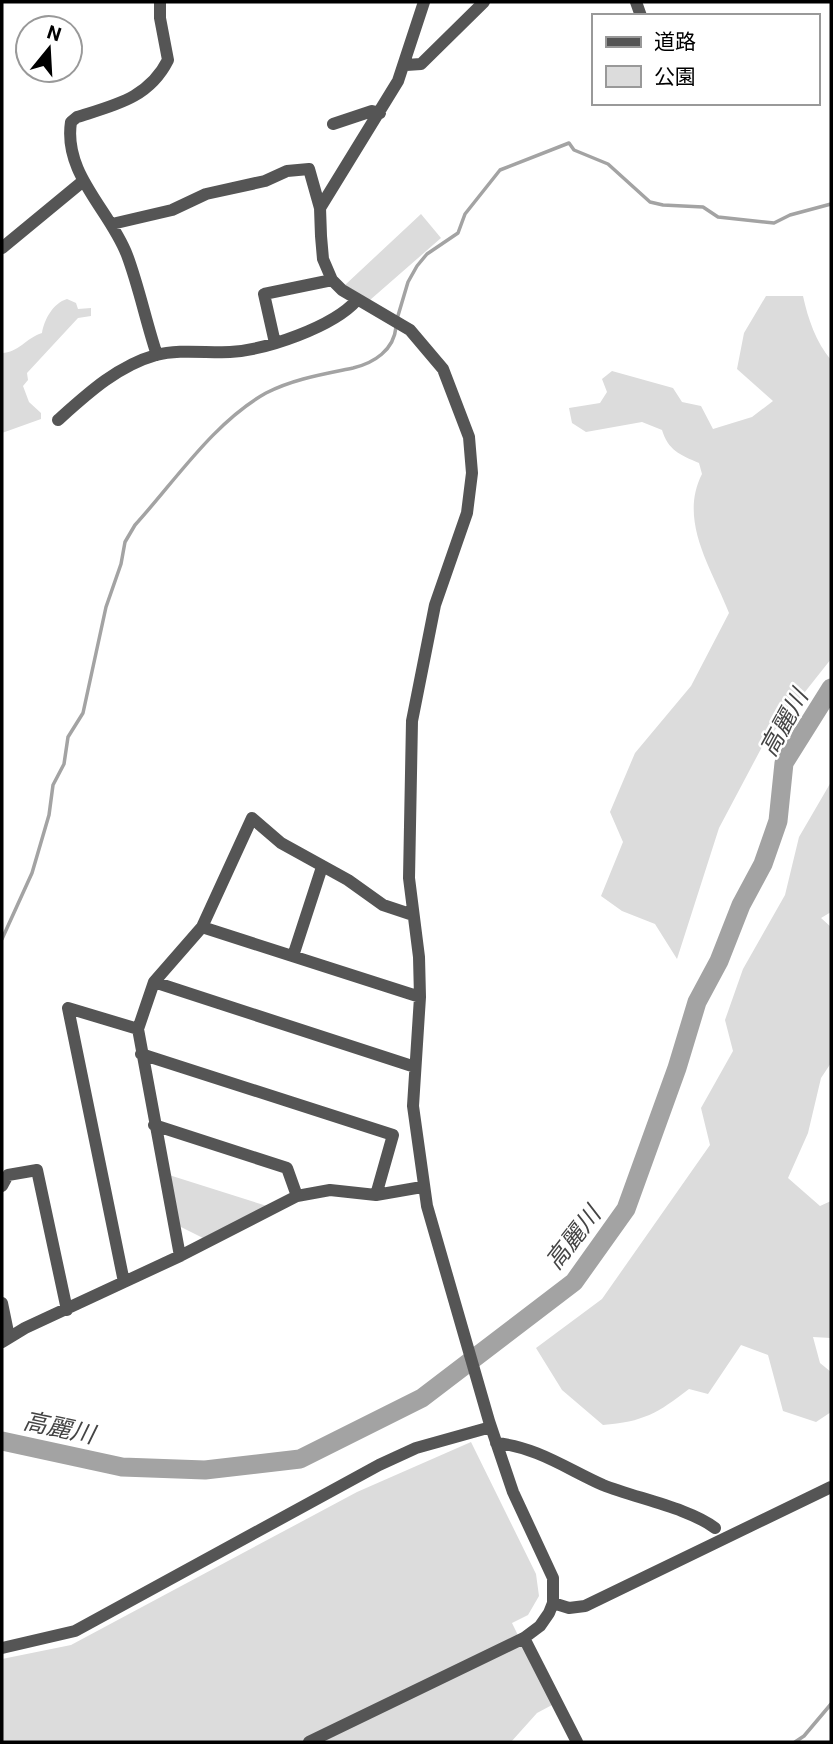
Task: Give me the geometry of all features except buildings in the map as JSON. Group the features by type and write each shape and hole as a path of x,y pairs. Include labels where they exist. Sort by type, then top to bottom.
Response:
{"street":[{"path":"157,355 127,256 112,224 82,182 70,134 71,122 77,117 131,101 158,79 168,60 160,18 160,2"},
{"path":"320,208 380,113 406,65 424,2"},
{"path":"406,65 421,64 484,2"},
{"path":"332,124 372,111 380,113"},
{"path":"112,224 172,210 206,194 265,181 287,171 309,169 320,208 323,259 332,280 357,300 396,321 422,342 443,369 453,388 468,437 472,473 467,513 435,605 412,721 409,878 419,957 420,997 413,1105 422,1187 427,1206 496,1443 513,1492 553,1578 554,1603 540,1626 524,1637 309,1742"},
{"path":"2,248 82,182"},
{"path":"275,343 264,294 332,280"},
{"path":"58,420 99,384 157,355 235,352 275,343 341,315 357,300"},
{"path":"180,1256 138,1029 154,982 202,927 252,818 281,843 348,880 383,905 413,915"},
{"path":"293,956 323,867"},
{"path":"202,927 420,997"},
{"path":"154,982 415,1067"},
{"path":"124,1282 68,1008 138,1029"},
{"path":"141,1054 393,1135 376,1195"},
{"path":"154,1125 287,1168 297,1196"},
{"path":"2,1186 8,1175 37,1170 66,1310"},
{"path":"2,1304 5,1340 297,1196 330,1190 376,1195 422,1187"},
{"path":"2,1648 75,1631 379,1465 416,1448 491,1427"},
{"path":"496,1443 515,1445 556,1460 603,1485 698,1518 715,1528"},
{"path":"554,1603 569,1608 585,1605 831,1487"},
{"path":"524,1637 577,1742"}],"green space":[{"path":"421,214 441,238 370,300 345,285"},
{"path":"766,296 803,296 813,330 831,360 831,659 763,745 719,828 677,959 655,924 622,911 601,896 623,842 610,812 635,753 691,686 729,613 700,545 696,527 694,509 702,474 699,463 676,451 662,430 642,422 586,432 572,423 569,408 600,403 607,392 602,379 612,371 673,388 682,402 701,406 713,429 752,417 773,401 737,369 744,333"},
{"path":"67,299 76,303 78,309 91,308 91,316 78,318 27,373 28,380 23,386 29,402 41,413 41,419 2,433 2,353 13,351 42,333 50,313 57,304"},
{"path":"831,782 831,912 821,918 831,927 831,1063 821,1078 808,1133 788,1178 820,1206 831,1201 831,1338 813,1337 820,1363 831,1372 831,1412 816,1422 783,1411 768,1355 741,1345 708,1394 689,1389 640,1419 603,1425 562,1390 536,1348 602,1299 710,1145 701,1108 733,1051 725,1020 743,969 785,895 799,837"},
{"path":"169,1175 267,1206 203,1238 179,1226"},
{"path":"471,1442 536,1574 539,1596 528,1615 512,1623 552,1705 537,1713 511,1742 2,1742 2,1659 71,1645 357,1492"}],"waterway":[{"path":"397,319 408,282 417,266 427,254 458,233 465,214 500,170 569,143 574,150 608,164 650,202 703,207 718,217 774,223 790,215 831,204"},
{"path":"2,939 32,873 49,815 53,785 64,764 68,737 83,713 106,607 121,564 125,542 135,525 196,453 247,405 287,384 368,363 387,349 396,327"},
{"name":"高麗川","path":"2,1441 122,1467 205,1470 300,1459 422,1398 574,1282 626,1209 677,1068 697,1002 719,961 741,905 763,864 778,821 784,763 831,688"},
{"path":"795,1742 804,1736 831,1704"}]}
